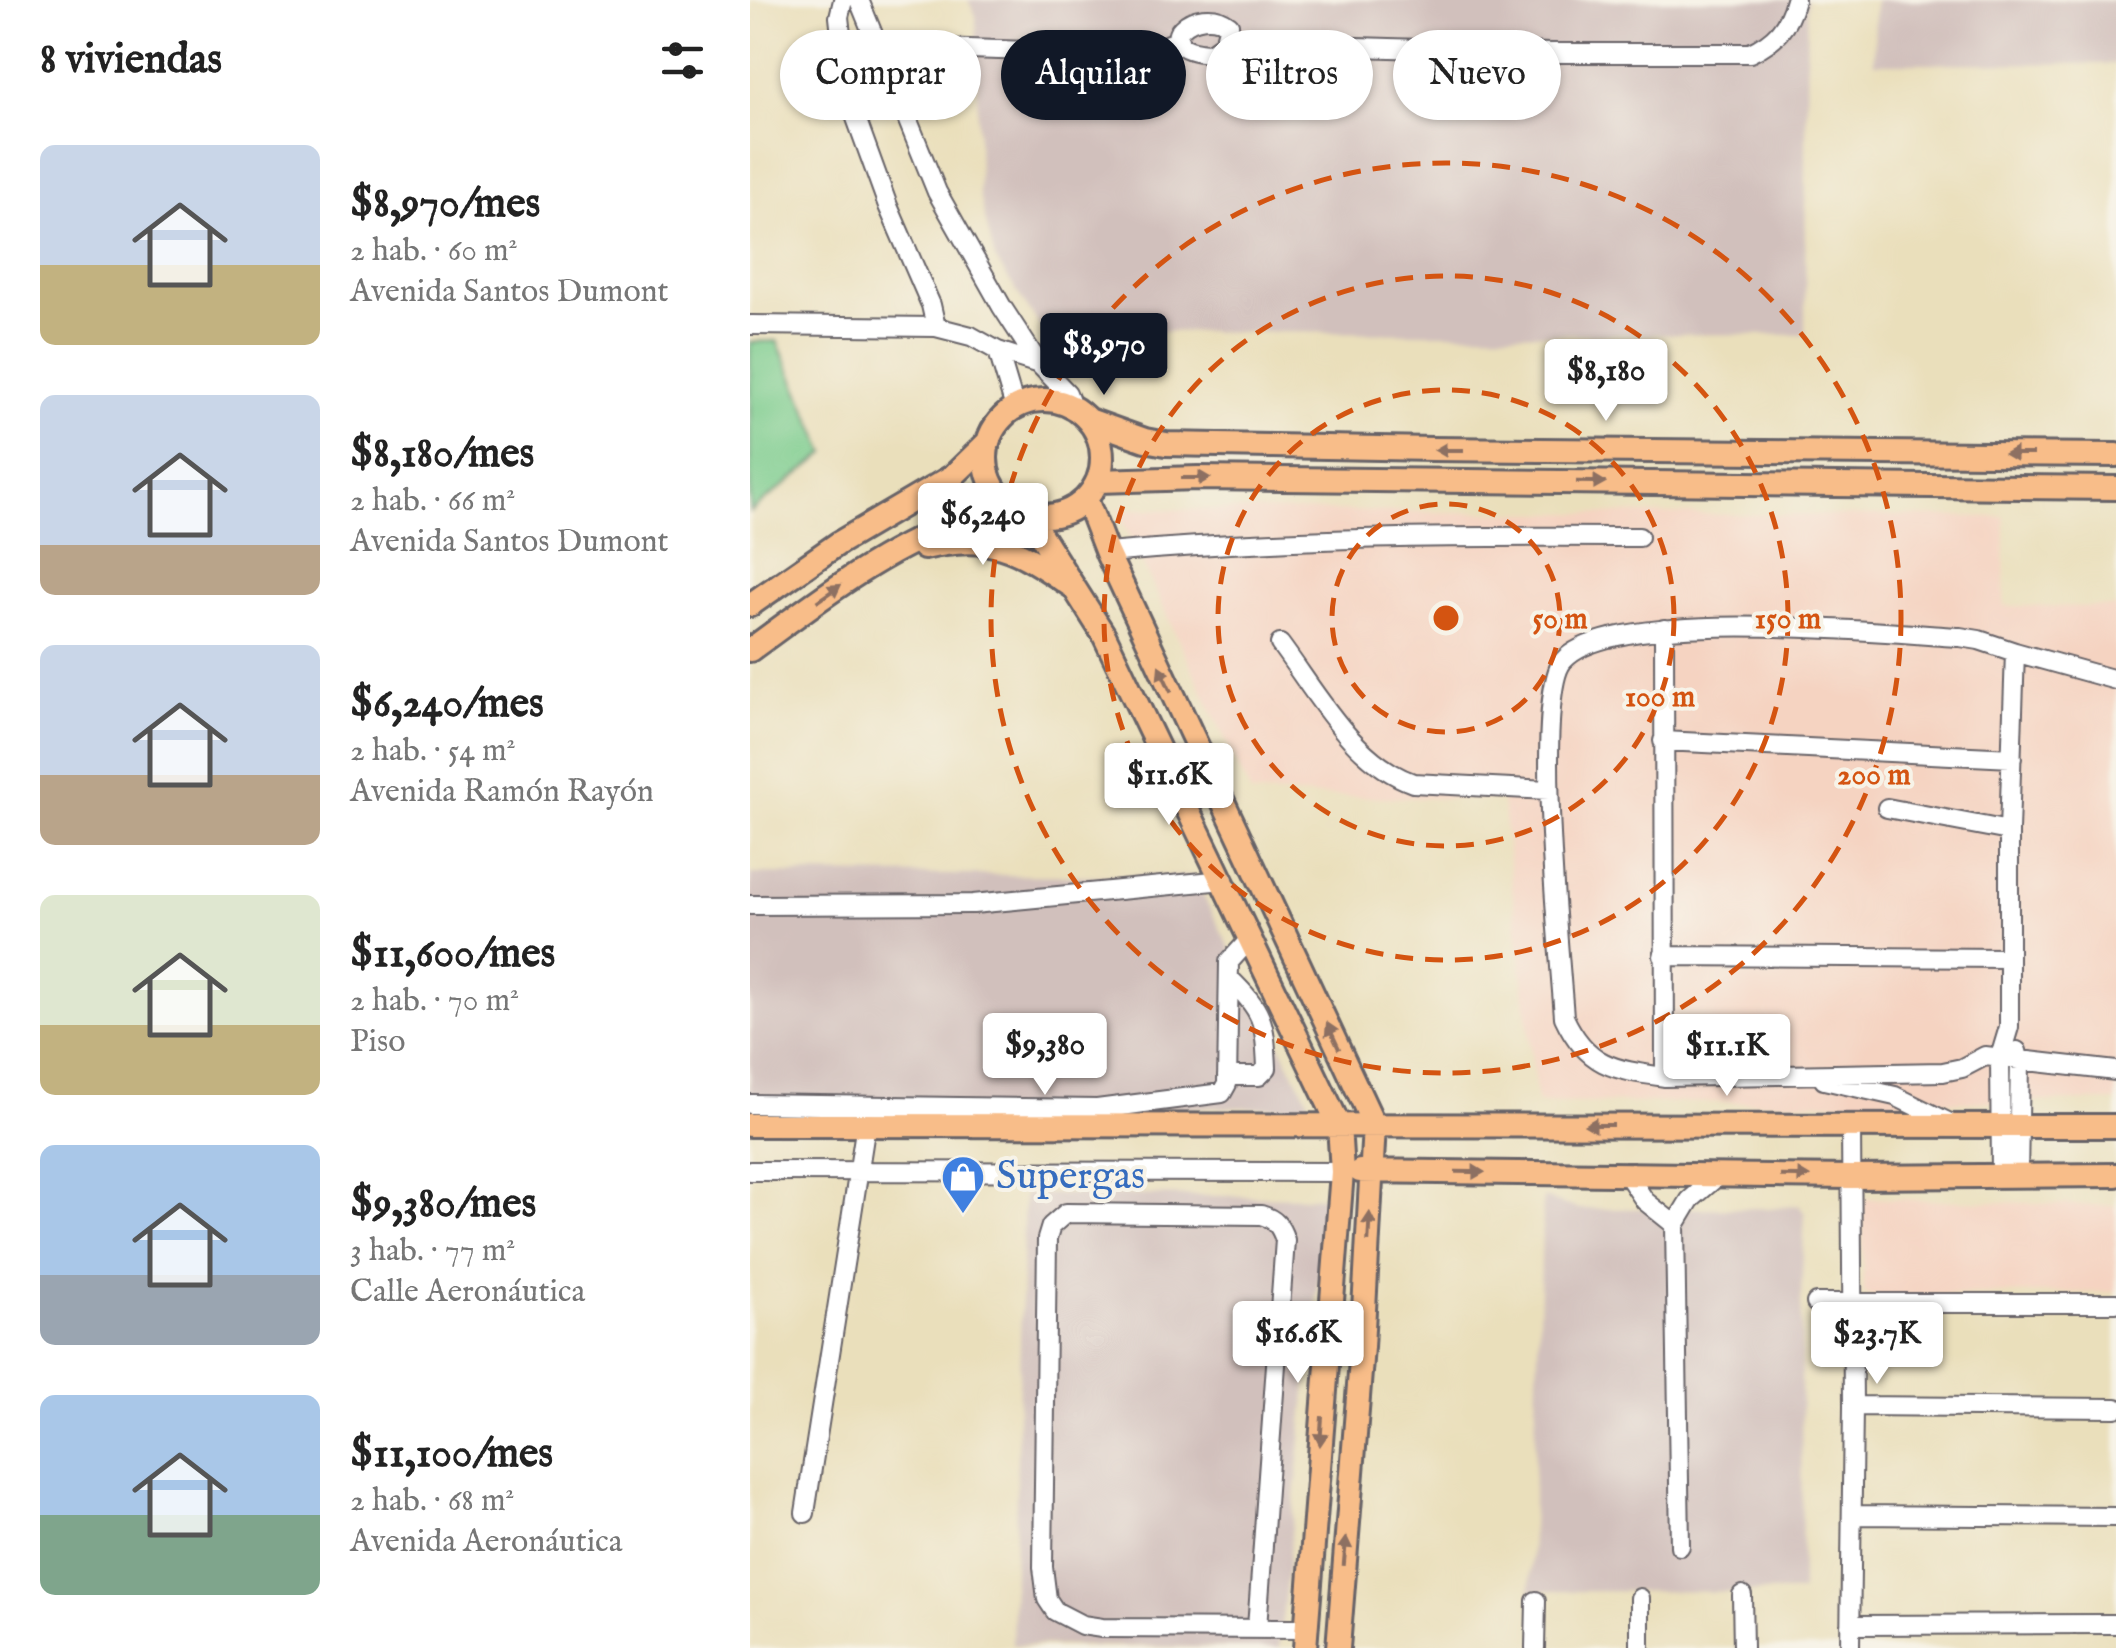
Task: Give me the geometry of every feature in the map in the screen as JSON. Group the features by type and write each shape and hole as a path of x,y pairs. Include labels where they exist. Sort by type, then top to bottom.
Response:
{"main road":[{"path":"750,605 838,543 942,483 988,442 1004,416 1037,400 1055,400 1144,440 1166,444 2116,455"},
{"path":"750,650 851,578 952,524 1023,513 1049,517 1069,511 1092,490 1103,460 1100,439 1081,413"},
{"path":"988,442 988,474 1004,501 1023,513 1104,635 1339,1125 1342,1172 1306,1638"},
{"path":"1092,490 1238,478 2116,488"},
{"path":"1092,490 1106,553 1374,1124 1338,1648"},
{"path":"891,555 956,542 986,542 1032,560 1074,587"},
{"path":"750,1124 2116,1126"},
{"path":"1342,1172 1851,1177 2116,1175"}],"street":[{"path":"843,0 839,18 848,96 888,206 931,305 936,327"},
{"path":"859,0 871,30"},
{"path":"1373,47 1550,53 1750,53 1768,44 1786,27 1795,0"},
{"path":"1177,30 1180,14 1205,3 1229,25 1228,30"},
{"path":"908,120 937,192 1002,307 1038,364 1081,413"},
{"path":"750,324 936,327 971,336 998,351 1038,364"},
{"path":"998,351 1015,408"},
{"path":"1106,553 1198,544 1426,536 1639,537"},
{"path":"2116,680 1960,637 1770,626 1664,629 1599,638 1577,648 1562,662 1550,695 1549,790 1564,1017 1572,1035 1599,1062 1619,1070 1665,1078 1952,1071 1985,1056 2116,1072"},
{"path":"1664,629 1665,1078"},
{"path":"1280,644 1351,738 1394,776 1413,783 1549,790"},
{"path":"2010,1176 2010,1126 2000,1058 2009,1027 2009,831 2015,652"},
{"path":"1663,741 2012,758"},
{"path":"1886,808 2009,831"},
{"path":"750,905 973,904 1224,880"},
{"path":"750,1104 1097,1110 1215,1096 1226,1090 1232,956 1249,940"},
{"path":"1664,956 2009,958"},
{"path":"1227,1076 1259,1076 1266,1068 1264,1022 1253,1002 1229,978"},
{"path":"2009,1027 2020,1062 2010,1126"},
{"path":"1804,1075 1896,1096 1955,1126"},
{"path":"805,1513 866,1124"},
{"path":"1850,1125 1850,1648"},
{"path":"750,1171 1342,1172"},
{"path":"1627,1174 1645,1202 1675,1225"},
{"path":"1680,1546 1675,1225 1690,1200 1719,1175"},
{"path":"1257,1628 1285,1240 1281,1229 1274,1219 1260,1215 1066,1213 1051,1226 1046,1239 1043,1567 1048,1600 1068,1620 1102,1628 1257,1628 1306,1638"},
{"path":"1816,1303 2116,1303"},
{"path":"1853,1406 2116,1408"},
{"path":"1852,1515 2116,1517"},
{"path":"1742,1595 1743,1648"},
{"path":"1640,1598 1640,1648"},
{"path":"1535,1648 1536,1601"},
{"path":"1850,1626 2116,1624"}],"shaded area":[{"path":"968,0 1807,0 1805,335 1043,331 995,259 979,195 981,30 976,30 976,16"},
{"path":"1875,0 2116,0 2116,64 1874,63"},
{"path":"1117,509 2005,517 2004,606 2116,607 2116,1101 1537,1103 1502,800 1251,794"},
{"path":"750,874 1193,876 1312,1107 750,1110"},
{"path":"1024,1194 1327,1197 1279,1648 1012,1645"},
{"path":"1543,1198 1579,1209 1799,1205 1805,1214 1801,1296 1802,1592 1530,1591"},
{"path":"1863,1198 2116,1206 2116,1292 1872,1296 1863,1293"}],"green space":[{"path":"777,341 826,453 750,512 750,342"}],"place":[{"name":"Supergas","path":"963,1215"}]}
